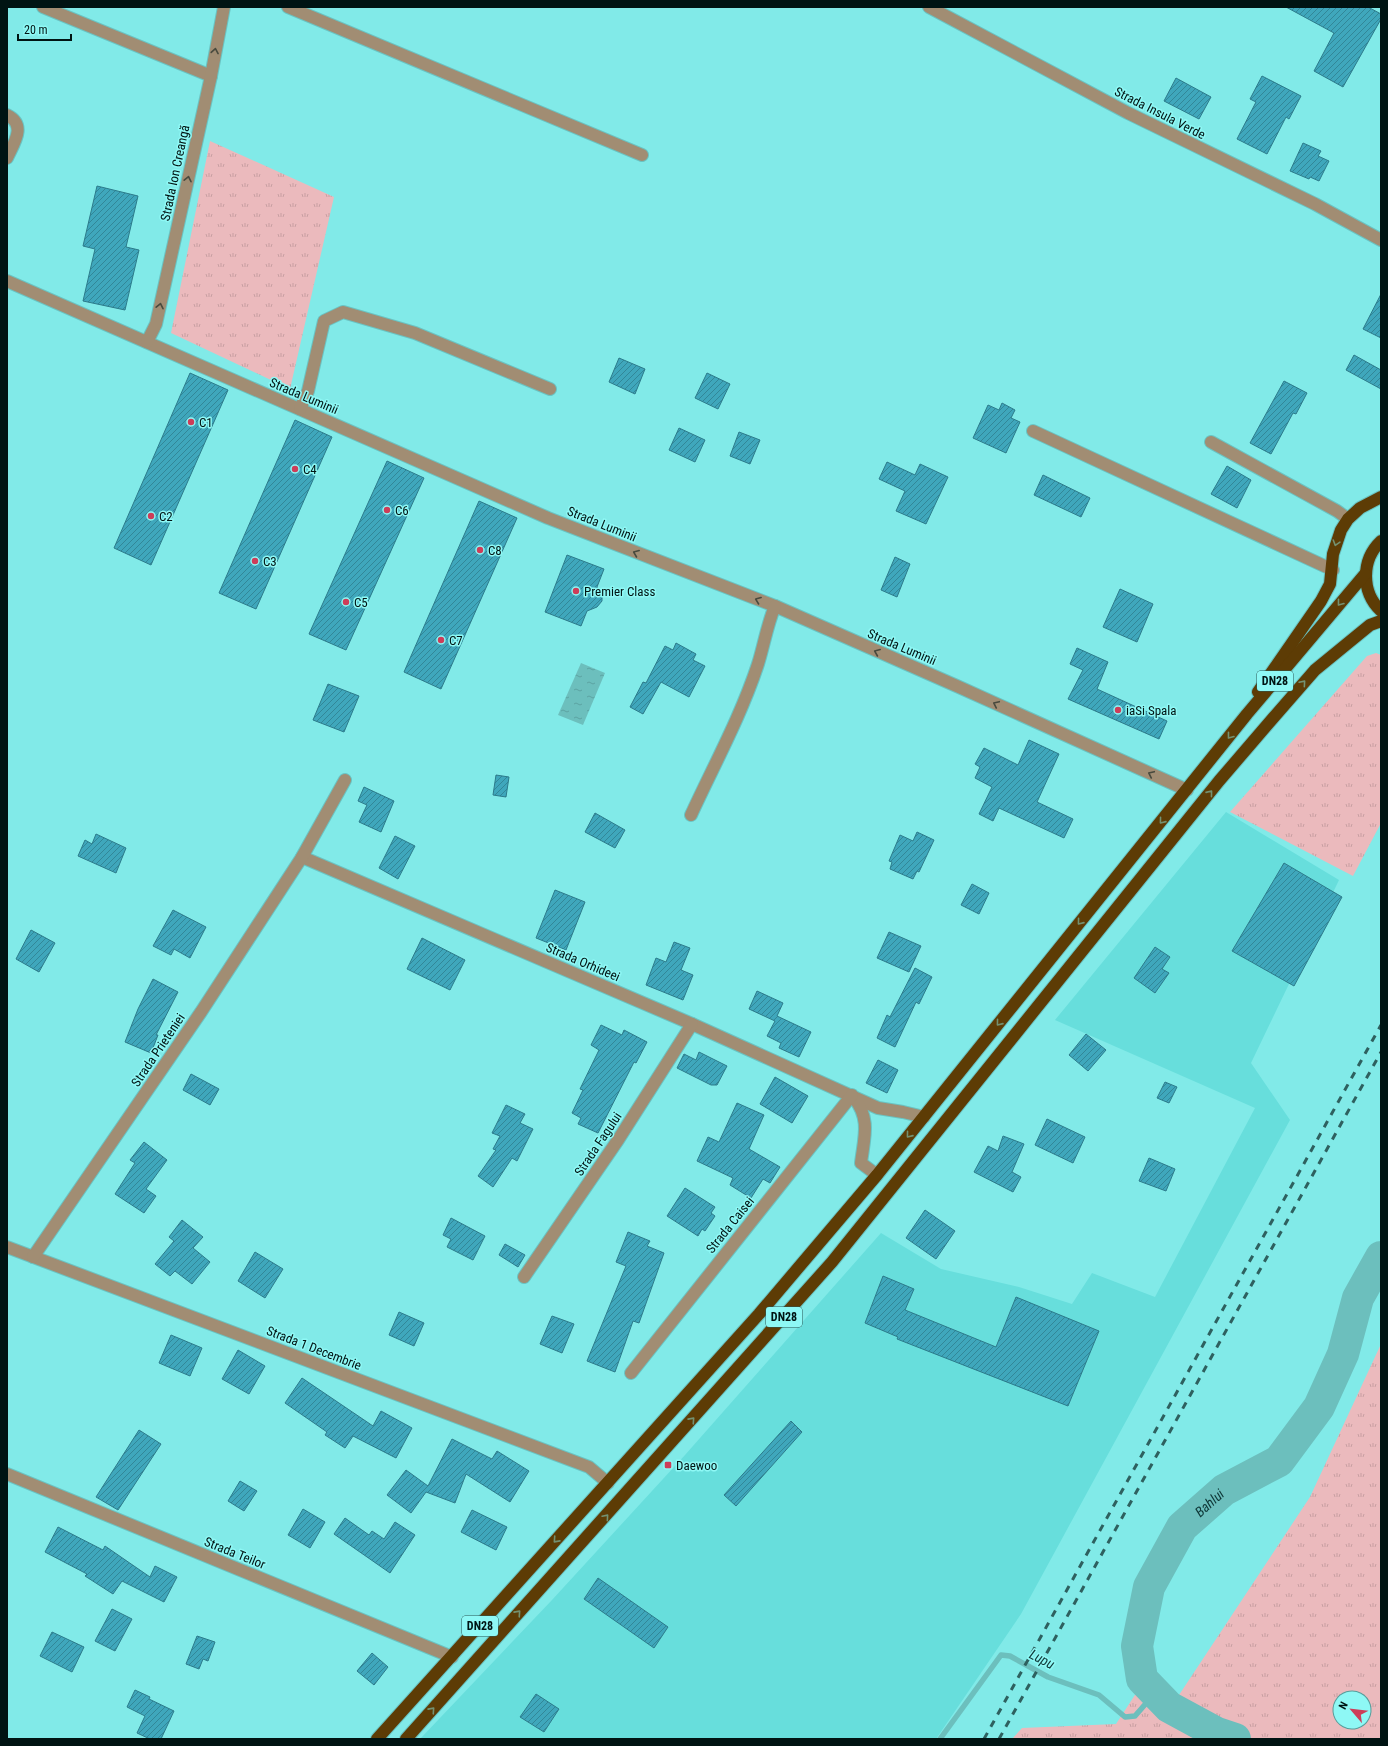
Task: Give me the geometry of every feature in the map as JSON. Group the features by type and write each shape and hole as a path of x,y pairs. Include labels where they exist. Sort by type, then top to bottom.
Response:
{"highway":[{"path":"1247,714 1262,684 1321,601 1330,584 1336,542 1348,519 1360,508 1381,497"},
{"name":"DN28","path":"1381,541 1372,552 1367,563 1365,574 1370,597 1381,611"},
{"name":"DN28","path":"377,1739 759,1314 924,1117 1247,714 1365,574"},
{"name":"DN28","path":"406,1739 832,1262 1219,781 1305,681 1315,670 1370,625 1381,621"}],"street":[{"path":"43,7 211,76"},
{"name":"Strada Ion Creangă","path":"147,342 156,324 211,76 224,7"},
{"path":"288,7 642,155"},
{"name":"Strada Insula Verde","path":"928,7 1128,113 1314,204 1381,240"},
{"path":"7,115 16,121 18,126 18,134 7,158"},
{"name":"Strada Luminii","path":"7,281 548,518 776,606 1187,790"},
{"path":"300,410 308,391 324,321 342,312 415,333 550,389"},
{"path":"1033,431 1333,570"},
{"path":"1211,442 1337,510 1348,519"},
{"path":"691,814 736,719 758,664 768,623 776,606"},
{"name":"Strada Prieteniei","path":"33,1257 201,1012 302,857 345,780"},
{"name":"Strada Orhideei","path":"302,857 692,1024 878,1108 924,1117"},
{"name":"Strada Fagului","path":"524,1277 618,1140 692,1024"},
{"path":"852,1095 861,1107 866,1118 861,1163 877,1174"},
{"name":"Strada Caisei","path":"631,1372 852,1095"},
{"name":"Strada 1 Decembrie","path":"7,1246 590,1467 608,1483"},
{"name":"Strada Teilor","path":"7,1474 452,1657"}],"shaded area":[{"path":"1226,812 1339,880 1251,1063 1290,1120 1021,1614 936,1739 420,1739 552,1600 685,1455 881,1233 941,1269 1019,1287 1072,1304 1092,1273 1155,1297 1255,1108 1055,1020"}],"green space":[{"path":"210,141 334,197 290,389 171,333"},
{"path":"1376,653 1381,655 1381,823 1353,876 1230,812 1367,656"},
{"path":"1381,1344 1381,1739 1012,1739 1022,1728 1116,1724 1148,1675 1179,1695 1310,1497"}],"water":[{"path":"581,663 605,673 583,725 558,715"}],"building":[{"path":"1286,7 1368,7 1381,14 1381,19 1343,87 1314,71 1334,33"},
{"path":"1262,76 1301,96 1289,119 1286,117 1267,154 1237,139 1256,102 1250,99"},
{"path":"1176,78 1211,97 1199,119 1164,101"},
{"path":"1303,143 1321,151 1318,156 1329,161 1319,181 1310,177 1309,179 1290,171"},
{"path":"97,186 138,196 126,247 139,250 125,310 83,301 95,249 83,246"},
{"path":"1381,294 1381,338 1363,329"},
{"path":"1354,355 1381,370 1381,389 1346,370"},
{"path":"619,358 645,369 635,394 609,382"},
{"path":"190,373 228,390 151,565 114,548"},
{"path":"707,373 730,384 718,409 695,398"},
{"path":"1284,381 1307,393 1296,414 1293,413 1271,454 1250,443"},
{"path":"1002,403 1015,410 1011,418 1020,422 1006,453 973,438 988,405 999,410"},
{"path":"295,420 332,437 256,609 219,593"},
{"path":"679,428 705,440 695,462 669,450"},
{"path":"739,432 760,440 750,464 730,456"},
{"path":"387,461 424,478 346,650 309,634"},
{"path":"887,462 915,475 920,464 948,477 926,524 896,511 905,491 879,479"},
{"path":"1227,466 1251,480 1237,508 1211,494"},
{"path":"1043,475 1090,498 1081,517 1034,495"},
{"path":"479,501 517,518 441,689 404,672"},
{"name":"Premier Class","path":"567,555 604,569 597,587 602,594 602,601 597,607 587,611 581,626 545,612"},
{"path":"895,557 910,564 897,597 881,590"},
{"path":"1120,589 1153,604 1137,642 1103,627"},
{"path":"676,643 696,654 693,660 705,666 689,697 661,682 643,714 630,707 643,682 646,683 665,646 673,650"},
{"name":"iaSi Spala","path":"1077,648 1108,662 1097,689 1167,721 1159,739 1068,699 1083,670 1070,664"},
{"path":"328,684 359,696 344,732 313,720"},
{"path":"1029,740 1059,754 1037,802 1073,819 1064,838 999,808 993,821 979,814 992,787 975,778 980,767 975,764 984,748 1018,765"},
{"path":"496,775 509,777 506,797 493,795"},
{"path":"364,787 394,801 381,832 359,822 367,805 358,801"},
{"path":"595,813 625,830 615,848 585,832"},
{"path":"917,832 934,840 919,872 917,871 913,879 890,869 892,862 889,861 900,835 913,841"},
{"path":"96,834 126,848 116,873 78,856 85,840 92,844"},
{"path":"395,836 415,846 398,879 379,868"},
{"path":"1284,863 1342,897 1294,986 1232,951"},
{"path":"972,884 989,893 979,914 961,905"},
{"path":"555,890 585,902 566,950 536,938"},
{"path":"173,910 206,927 190,958 174,949 171,955 153,946"},
{"path":"31,930 55,943 39,972 16,959"},
{"path":"889,932 921,946 909,972 877,958"},
{"path":"422,938 465,960 450,990 407,969"},
{"path":"674,942 690,948 681,970 693,975 683,1000 646,985 656,958 666,962"},
{"path":"1155,947 1170,957 1162,969 1169,973 1155,993 1134,978"},
{"path":"915,968 932,977 919,1004 916,1002 895,1047 877,1038 887,1015 890,1017"},
{"path":"153,979 178,992 156,1035 158,1035 151,1053 125,1042 138,1009"},
{"path":"757,991 783,1003 777,1016 811,1032 799,1057 779,1048 781,1043 767,1036 775,1021 749,1009"},
{"path":"601,1025 622,1035 624,1030 647,1042 636,1063 634,1062 598,1133 578,1124 581,1118 572,1113 583,1090 580,1089 599,1050 591,1045"},
{"path":"1086,1034 1106,1050 1088,1071 1069,1055"},
{"path":"699,1052 727,1066 717,1085 711,1085 677,1068 684,1054 696,1060"},
{"path":"878,1060 898,1070 887,1093 866,1083"},
{"path":"191,1074 219,1089 210,1105 183,1090"},
{"path":"775,1077 808,1096 792,1123 760,1104"},
{"path":"1165,1082 1177,1087 1169,1103 1157,1098"},
{"path":"737,1103 764,1115 749,1149 780,1167 770,1183 763,1179 751,1198 730,1185 733,1178 697,1161 708,1137 719,1142"},
{"path":"506,1105 525,1114 520,1123 533,1129 517,1161 512,1158 493,1187 478,1176 496,1150 493,1149 500,1136 492,1133"},
{"path":"1047,1119 1085,1137 1073,1163 1035,1145"},
{"path":"1003,1136 1024,1144 1012,1172 1021,1177 1013,1192 974,1172 988,1146 998,1151"},
{"path":"144,1142 167,1160 146,1189 156,1196 144,1213 115,1194 135,1163 130,1160"},
{"path":"1149,1158 1175,1169 1166,1191 1139,1181"},
{"path":"685,1188 715,1207 711,1213 715,1216 705,1231 702,1229 698,1236 667,1216"},
{"path":"925,1210 955,1231 936,1259 906,1238"},
{"path":"451,1218 485,1236 473,1260 447,1247 451,1239 443,1235"},
{"path":"182,1220 203,1237 193,1248 210,1262 192,1284 175,1271 170,1276 155,1264 174,1241 169,1237"},
{"path":"628,1232 650,1241 647,1246 664,1253 639,1323 633,1321 615,1372 587,1361 626,1266 616,1262"},
{"path":"505,1244 525,1255 518,1267 499,1255"},
{"path":"255,1252 283,1269 265,1298 238,1281"},
{"path":"883,1276 914,1289 905,1310 996,1347 1016,1297 1099,1331 1068,1406 897,1339 898,1337 865,1323"},
{"path":"399,1312 424,1323 414,1346 389,1335"},
{"path":"552,1316 574,1324 562,1353 540,1344"},
{"path":"171,1335 202,1348 190,1376 159,1363"},
{"path":"238,1350 265,1366 249,1394 222,1379"},
{"path":"302,1378 373,1426 381,1411 412,1428 396,1458 353,1436 345,1448 325,1435 327,1432 285,1403"},
{"path":"791,1421 802,1432 736,1506 724,1495"},
{"path":"139,1430 161,1444 118,1510 96,1497"},
{"path":"452,1439 492,1459 497,1451 529,1471 510,1502 466,1474 455,1503 426,1492 411,1513 387,1495 406,1470 428,1486"},
{"path":"240,1481 257,1491 244,1511 228,1501"},
{"path":"303,1509 325,1522 310,1548 288,1535"},
{"path":"472,1510 507,1527 496,1550 461,1532"},
{"path":"345,1518 369,1535 372,1531 384,1539 395,1522 415,1535 390,1573 334,1534"},
{"path":"58,1527 103,1550 105,1546 150,1577 155,1566 177,1577 164,1602 122,1581 113,1594 85,1576 87,1574 45,1552"},
{"path":"598,1578 668,1627 654,1648 584,1599"},
{"path":"112,1609 132,1619 115,1651 95,1641"},
{"path":"52,1632 84,1647 72,1672 40,1656"},
{"path":"197,1636 215,1642 208,1661 203,1659 199,1669 186,1664"},
{"path":"372,1653 388,1667 374,1685 357,1671"},
{"path":"135,1690 150,1697 149,1699 174,1711 161,1739 150,1739 137,1733 145,1716 127,1707"},
{"path":"536,1694 559,1709 544,1732 520,1717"}],"waterway":[{"name":"Bahlui","path":"1235,1739 1217,1733 1169,1707 1142,1679 1137,1646 1149,1587 1182,1527 1224,1490 1279,1461 1319,1407 1343,1354 1358,1298 1381,1257"},
{"name":"Lupu","path":"940,1739 1001,1655 1010,1656 1048,1677 1099,1695 1125,1717 1135,1716 1155,1693"}],"railway":[{"path":"984,1739 1381,1025"},
{"path":"999,1739 1381,1052"}],"place":[{"name":"C1","path":"191,422"},
{"name":"C4","path":"295,469"},
{"name":"C6","path":"387,510"},
{"name":"C2","path":"151,516"},
{"name":"C8","path":"480,550"},
{"name":"C3","path":"255,561"},
{"name":"Premier Class","path":"576,591"},
{"name":"C5","path":"346,602"},
{"name":"C7","path":"441,640"},
{"name":"iaSi Spala","path":"1118,710"},
{"name":"Daewoo","path":"668,1465"}]}
